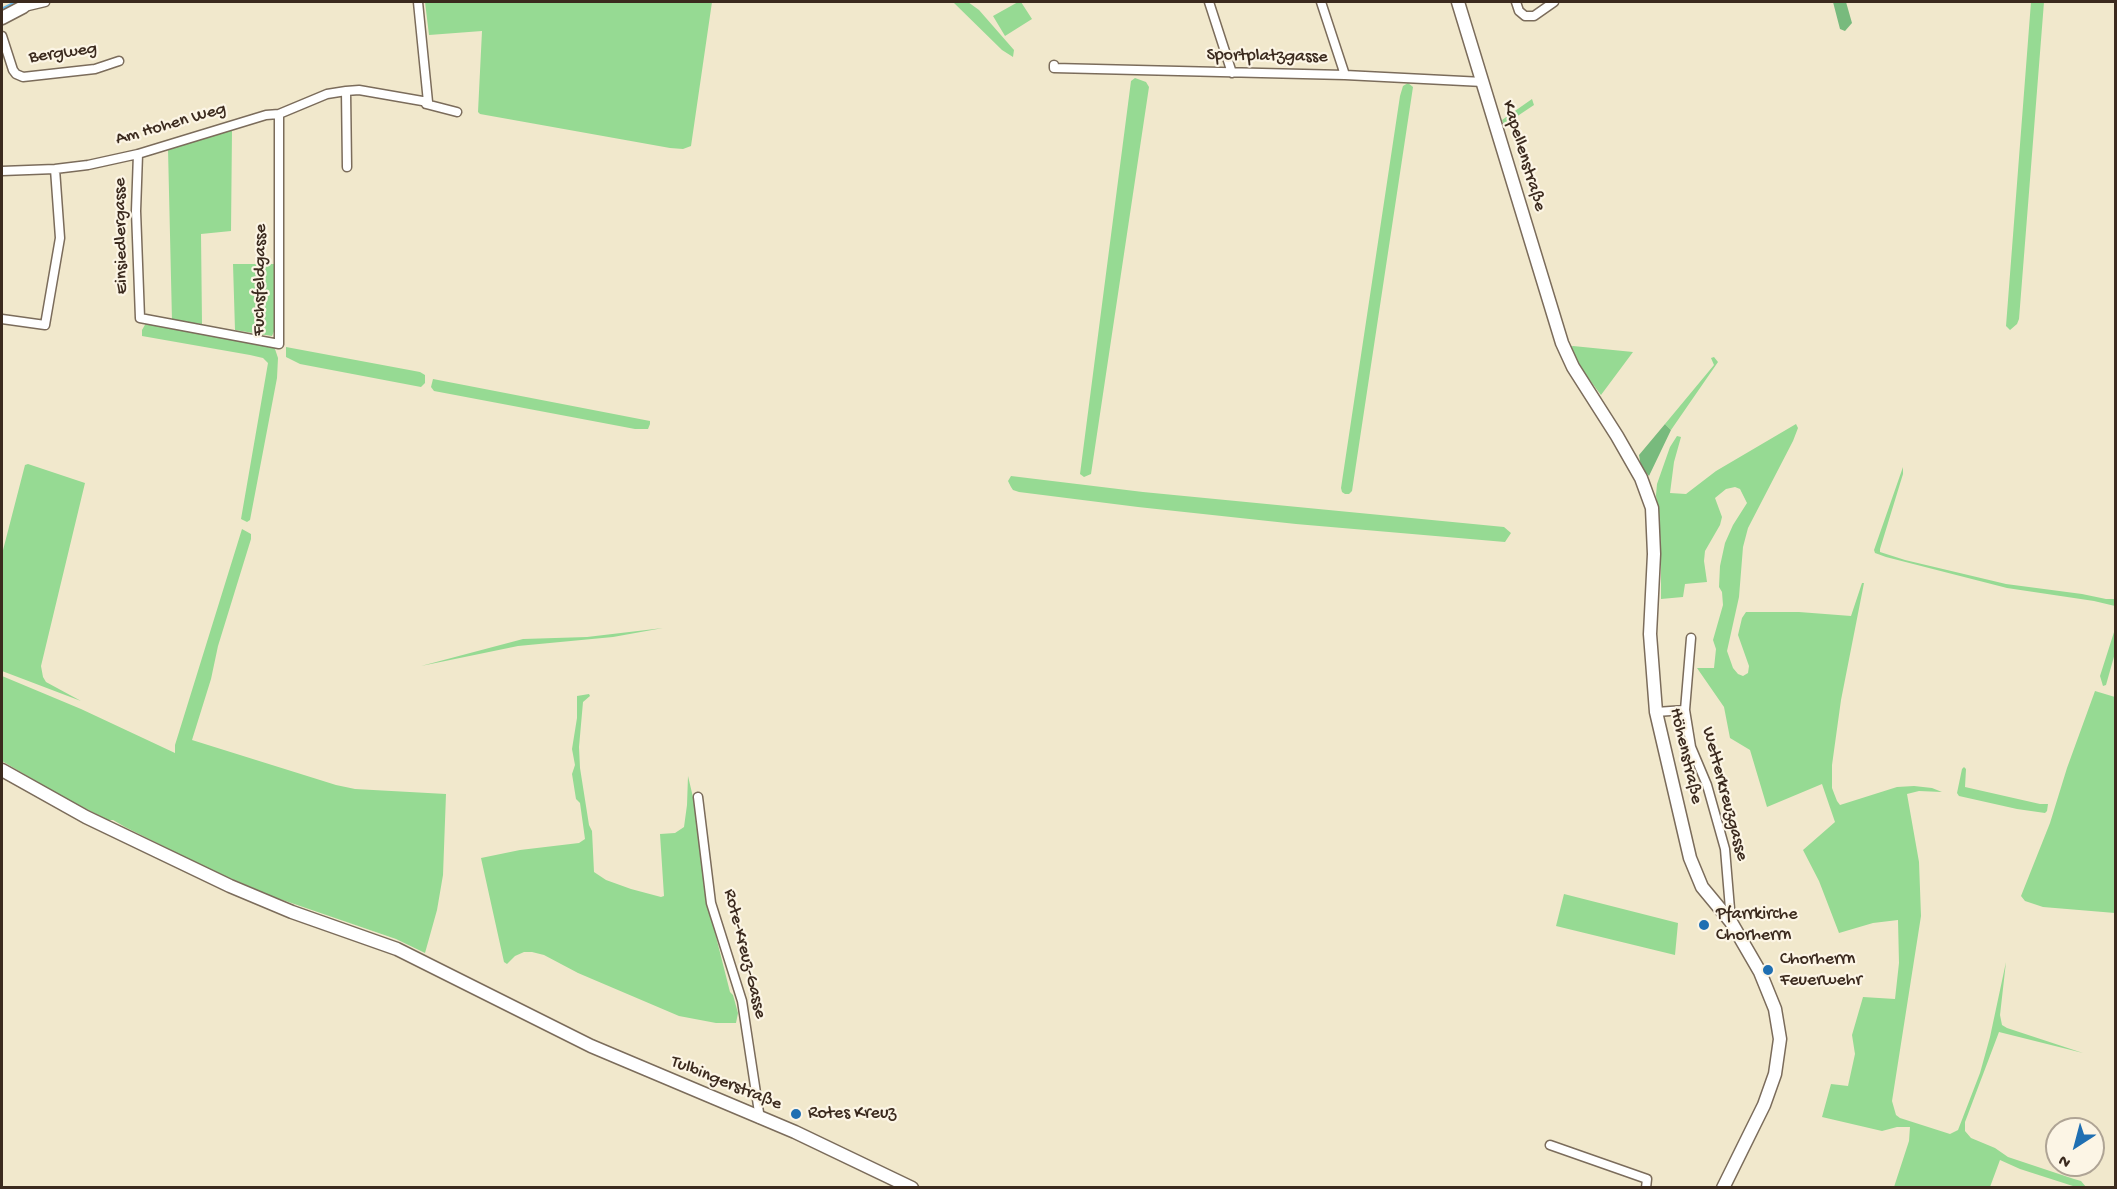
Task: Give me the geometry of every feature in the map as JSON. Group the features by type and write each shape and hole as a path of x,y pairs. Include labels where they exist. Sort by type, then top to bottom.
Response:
{"street":[{"path":"2,18 26,4 45,2"},
{"path":"418,2 428,102"},
{"path":"1209,2 1232,73"},
{"path":"1321,2 1345,75"},
{"name":"Kapellenstraße","path":"1458,2 1554,321"},
{"path":"1516,2 1519,11 1525,16 1534,16 1554,2"},
{"name":"Bergweg","path":"2,36 13,70 16,75 23,77 95,69 119,61"},
{"name":"Sportplatzgasse","path":"1054,65 1054,68 1345,75 1483,82"},
{"name":"Am Hohen Weg","path":"2,171 88,165 138,154 266,115 279,114 327,94 346,91 359,90 428,102 426,104 457,112"},
{"path":"346,91 347,167"},
{"name":"Fuchsfeldgasse","path":"140,318 279,344 279,114"},
{"name":"Einsiedlergasse","path":"138,154 136,210 140,318"},
{"path":"2,319 45,325 60,238 54,169"},
{"name":"Höhenstraße","path":"1554,321 1573,367 1641,478 1652,508 1654,554 1650,634 1656,712 1695,873 1702,887 1731,922 1765,981 1776,1009 1780,1039 1776,1074 1764,1105 1723,1188"},
{"name":"Wetterkreuzgasse","path":"1691,638 1685,710 1691,747 1707,785 1725,849 1731,922"},
{"name":"Wetterkreuzgasse","path":"1656,712 1685,710"},
{"name":"Tulbingerstraße","path":"2,770 86,817 191,868 265,901 397,949 591,1046 759,1119 795,1132 912,1188"},
{"name":"Rote-Kreuz-Gasse","path":"698,797 711,903 742,1000 759,1119"},
{"path":"1550,1145 1647,1179 1646,1188"}],"green space":[{"path":"425,2 712,2 691,146 683,149 670,148 480,114 478,112 482,31 429,35"},
{"path":"953,2 968,2 979,10 1014,50 1013,57 1002,50"},
{"path":"1021,2 1032,19 1005,36 993,16"},
{"path":"1833,2 1846,2 1852,23 1845,31 1840,29"},
{"path":"2031,2 2044,2 2019,319 2010,330 2006,326"},
{"path":"1135,78 1146,82 1149,87 1091,474 1084,477 1080,474 1131,81"},
{"path":"1408,83 1413,87 1352,491 1345,494 1341,488 1400,96 1403,86"},
{"path":"1532,99 1534,105 1504,125 1502,120"},
{"path":"232,130 231,231 201,234 202,324 172,321 168,149"},
{"path":"233,264 275,264 275,329 272,336 235,330"},
{"path":"146,323 272,346 275,349 278,358 277,378 250,520 247,522 241,519 268,363 263,358 250,355 142,336"},
{"path":"286,347 420,372 425,375 425,383 421,387 300,364 286,357"},
{"path":"1570,347 1633,352 1601,395 1573,358"},
{"path":"1714,357 1718,362 1671,430 1665,424 1714,365 1711,358"},
{"path":"433,379 650,421 650,424 648,429 635,429 434,391 431,387"},
{"path":"1665,424 1671,430 1649,476 1641,467 1639,455"},
{"path":"1796,424 1798,428 1793,441 1748,528 1743,547 1739,597 1727,651 1733,668 1743,676 1748,673 1749,666 1738,635 1742,618 1746,612 1799,612 1851,616 1862,583 1864,583 1841,700 1832,765 1832,788 1840,805 1897,787 1932,788 1942,792 1919,791 1907,794 1919,862 1921,916 1892,1101 1896,1115 1950,1134 1958,1130 1980,1073 2006,962 2000,1015 2002,1025 2083,1053 1999,1032 1965,1122 1965,1131 1971,1138 1995,1148 2008,1157 2045,1169 2045,1177 2069,1177 2081,1181 2086,1187 2076,1187 2020,1169 2000,1160 1990,1187 1894,1187 1909,1141 1910,1127 1897,1127 1882,1131 1822,1117 1831,1084 1848,1086 1855,1054 1852,1035 1863,997 1895,999 1899,963 1898,920 1873,923 1839,933 1819,881 1803,850 1835,822 1822,784 1767,807 1750,750 1730,738 1724,707 1697,668 1714,668 1716,649 1713,640 1723,605 1722,592 1719,587 1720,566 1725,543 1747,503 1740,489 1735,487 1726,489 1715,498 1722,517 1705,551 1707,582 1685,584 1683,597 1661,599 1661,547 1657,484 1670,447 1677,436 1681,437 1674,462 1670,493 1686,494 1716,471"},
{"path":"28,464 85,483 41,666 46,682 81,701 2,671 2,554 25,465"},
{"path":"1903,467 1903,474 1880,552 2006,584 2115,599 2115,606 2007,588 1875,553 1874,550"},
{"path":"1011,476 1143,492 1504,527 1511,533 1505,542 1296,524 1138,507 1019,492 1013,490 1008,481"},
{"path":"242,529 251,534 251,539 192,740 336,785 355,789 446,794 443,875 437,910 425,953 396,939 274,897 209,869 63,797 2,761 2,676 81,709 175,753 175,745"},
{"path":"663,628 613,637 518,646 421,666 523,639 587,637"},
{"path":"2115,629 2115,653 2106,685 2103,686 2100,676"},
{"path":"2095,691 2115,697 2115,913 2043,907 2025,901 2021,896 2050,823"},
{"path":"589,694 590,696 583,702 579,747 580,768 589,825 592,831 594,872 606,880 631,889 664,896 660,834 675,833 684,827 688,776 696,810 709,909 730,992 738,1013 736,1023 716,1023 679,1016 578,973 544,955 524,952 515,956 507,964 504,962 481,858 520,850 579,843 585,839 580,803 576,799 572,774 575,765 572,749 577,718 577,696"},
{"path":"1964,767 1966,769 1965,787 2048,804 2047,811 2045,813 2017,809 1959,796 1957,793"},
{"path":"1564,894 1678,923 1675,955 1556,926"}],"waterway":[{"path":"2,9 16,2"}],"place":[{"name":"Pfarrkirche Chorherrn","path":"1704,925"},
{"name":"Chorherrn Feuerwehr","path":"1768,970"},
{"name":"Rotes Kreuz","path":"796,1114"}]}
